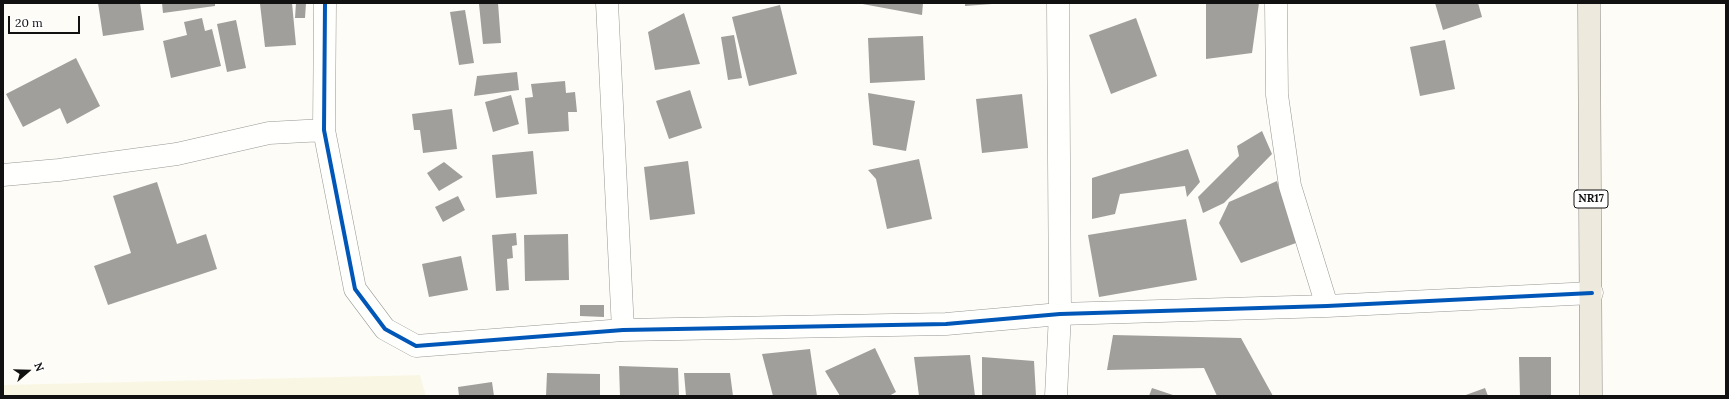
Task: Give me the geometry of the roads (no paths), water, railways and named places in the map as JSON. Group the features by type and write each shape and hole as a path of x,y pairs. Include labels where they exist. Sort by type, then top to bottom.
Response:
{"main road":[{"name":"NR17","path":"1589,3 1592,293 1591,396"}],"street":[{"path":"325,3 324,130 355,289 385,329 416,346 623,330 946,324 1060,314 1327,306 1592,293"},
{"path":"608,3 623,330"},
{"path":"1056,396 1060,314 1058,3"},
{"path":"1276,3 1277,95 1290,186 1327,306"},
{"path":"3,174 59,170 177,154 269,134 324,130"}]}
